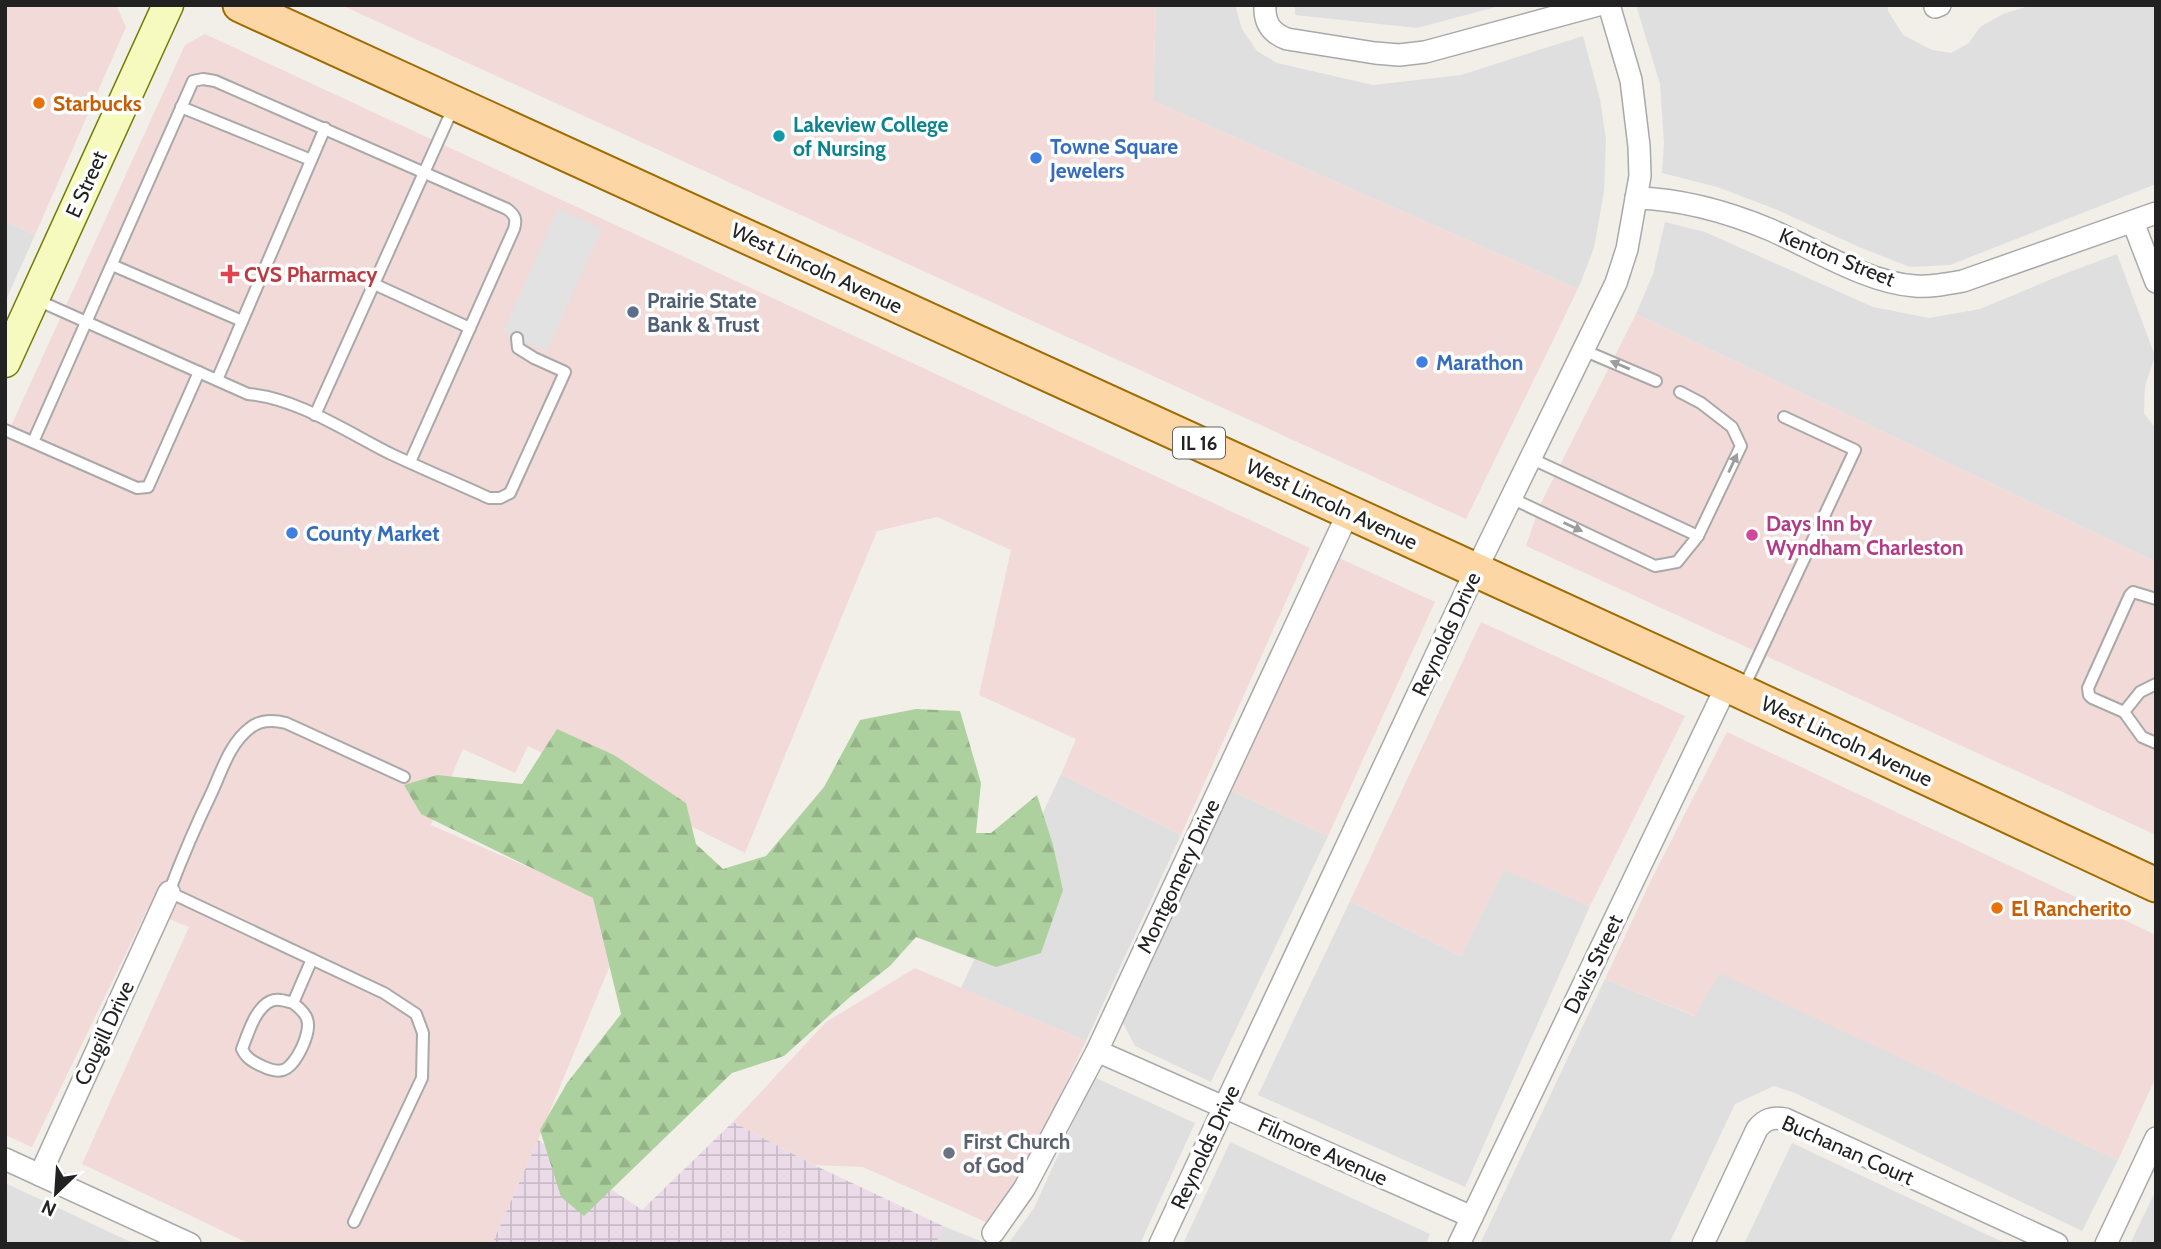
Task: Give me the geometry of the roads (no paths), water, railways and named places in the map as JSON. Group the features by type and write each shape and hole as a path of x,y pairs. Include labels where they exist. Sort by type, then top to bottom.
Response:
{"main road":[{"name":"West Lincoln Avenue","path":"240,5 1349,511 2156,885"}],"street":[{"name":"E Street","path":"5,362 168,5"},
{"path":"1265,5 1268,26 1276,35 1287,39 1399,55 1433,51 1598,5"},
{"name":"Reynolds Drive","path":"1160,1244 1476,570 1616,283 1627,249 1640,176 1632,80 1609,5"},
{"name":"Kenton Street","path":"1636,198 1662,198 1734,216 1888,282 1913,286 1963,282 2156,213"},
{"path":"2133,222 2156,282"},
{"name":"Montgomery Drive","path":"993,1233 1024,1189 1097,1051 1349,511"},
{"name":"Davis Street","path":"1459,1244 1734,688"},
{"name":"Cougill Drive","path":"40,1175 169,892"},
{"name":"Filmore Avenue","path":"1097,1051 1472,1217"},
{"name":"Buchanan Court","path":"1703,1244 1757,1129 1763,1121 1773,1117 1785,1119 2057,1244"},
{"path":"2106,1244 2156,1138"},
{"path":"5,1158 190,1244"}],"lane":[{"path":"33,442 193,81 203,79 215,81 325,128 507,209 514,215 516,221 410,462"},
{"path":"316,415 455,103"},
{"path":"181,107 311,160"},
{"path":"217,380 325,128"},
{"path":"112,265 242,321"},
{"path":"374,284 470,328"},
{"path":"34,299 248,394 266,395 316,415 489,498 500,498 510,493 565,372 518,348 517,338"},
{"path":"1583,350 1656,381"},
{"path":"5,430 143,489 148,487 199,372"},
{"path":"1511,498 1655,566 1677,562 1698,536 1741,446 1732,427 1701,403 1680,392"},
{"path":"1734,688 1855,450 1784,417"},
{"path":"1530,458 1698,536"},
{"path":"2156,599 2139,592 2130,595 2088,688 2092,698 2124,712 2143,737 2156,743"},
{"path":"2124,712 2140,692 2156,684"},
{"path":"354,1222 422,1078 423,1033 416,1014 384,993 169,892 232,749 248,729 256,724 275,720 286,723 404,777"},
{"path":"293,1003 312,959"},
{"path":"270,1001 293,1003 307,1019 308,1031 291,1066 273,1071 250,1061 242,1049 259,1012 270,1001"}],"place":[{"name":"Starbucks","path":"39,103"},
{"name":"Lakeview College of Nursing","path":"779,136"},
{"name":"Towne Square Jewelers","path":"1036,158"},
{"name":"CVS Pharmacy","path":"230,274"},
{"name":"Prairie State Bank & Trust","path":"633,312"},
{"name":"Marathon","path":"1422,362"},
{"name":"County Market","path":"292,533"},
{"name":"Days Inn by Wyndham Charleston","path":"1752,535"},
{"name":"El Rancherito","path":"1997,908"},
{"name":"First Church of God","path":"949,1153"}]}
